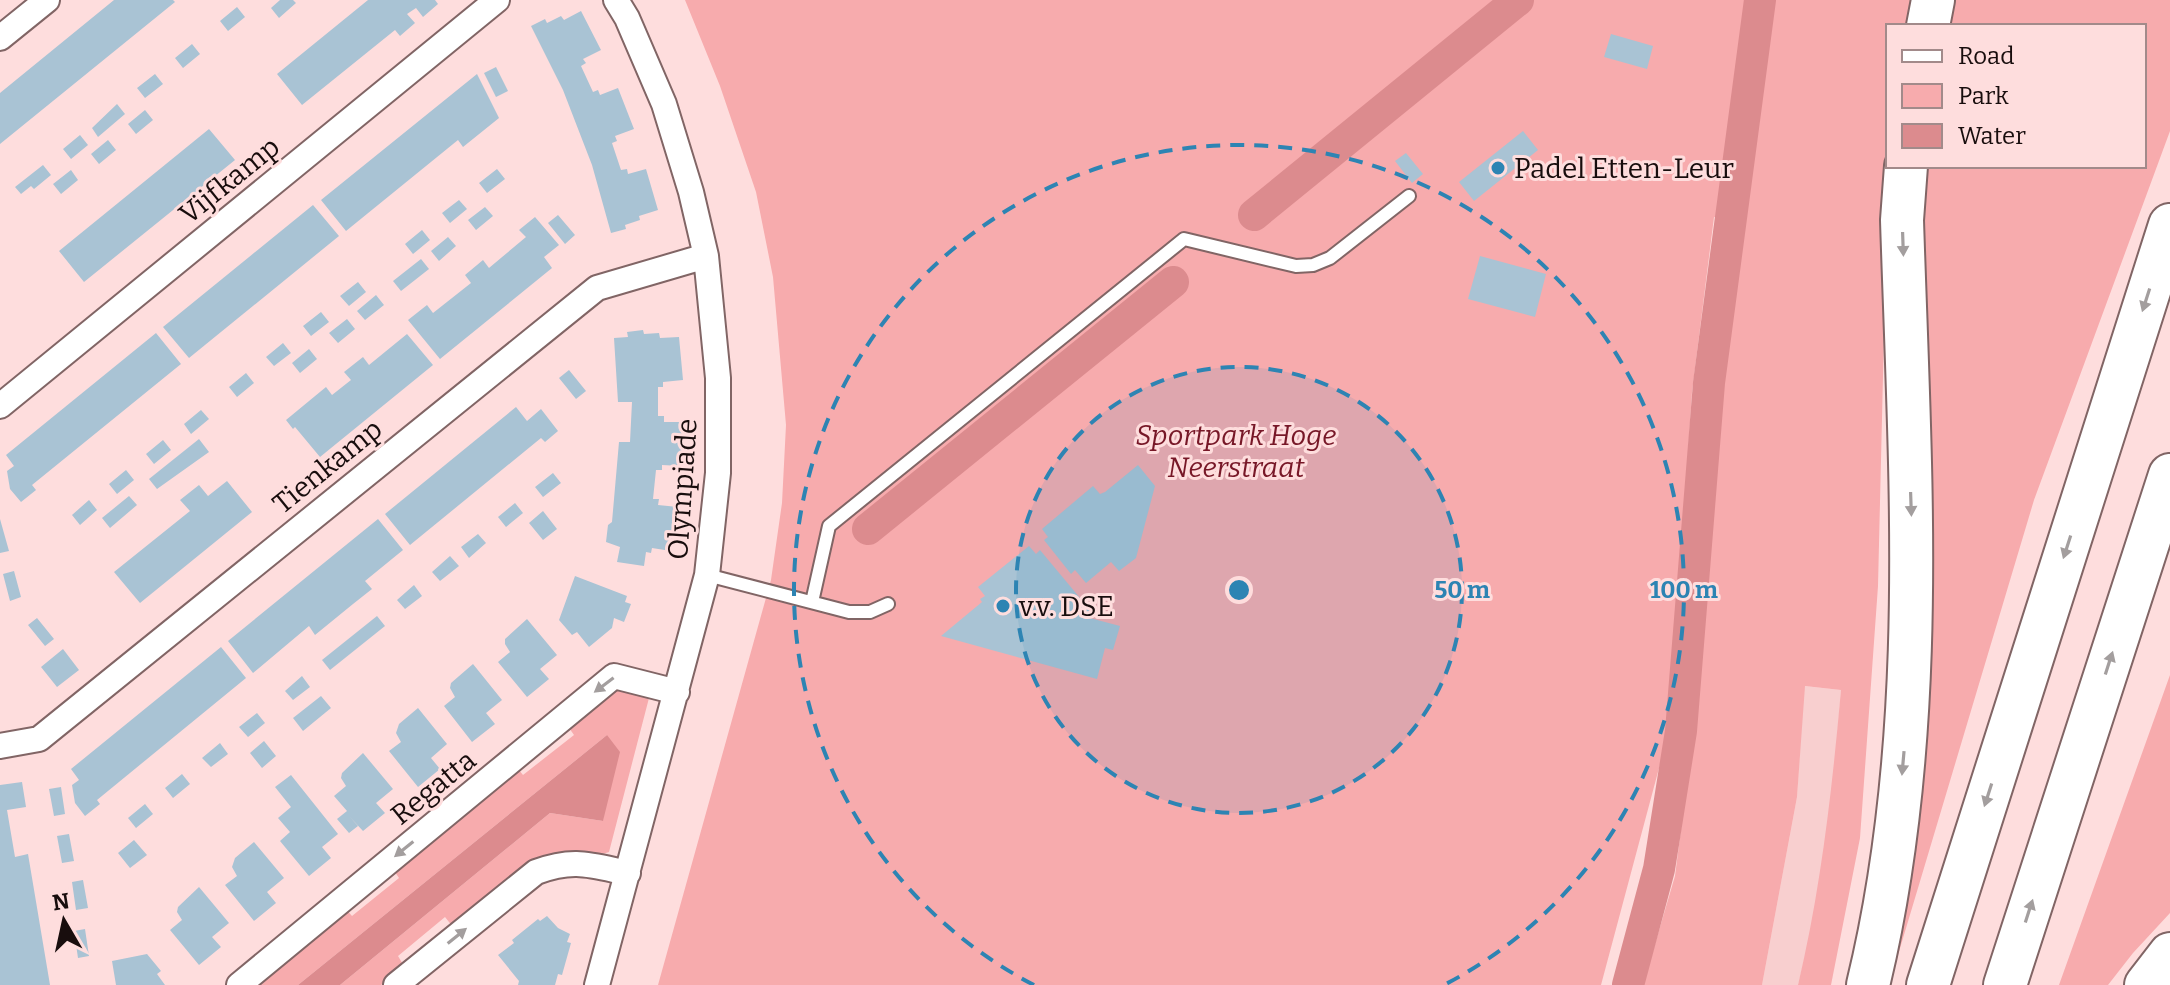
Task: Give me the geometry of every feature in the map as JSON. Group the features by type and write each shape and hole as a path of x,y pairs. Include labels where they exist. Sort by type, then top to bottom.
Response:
{"highway":[{"path":"1928,24 1933,0"},
{"path":"1868,985 1878,945 1901,790 1911,670 1913,548 1902,220 1906,168"},
{"path":"1928,985 2170,225"},
{"path":"2005,985 2170,475"},
{"path":"2146,985 2170,954"}],"street":[{"path":"0,38 47,0"},
{"name":"Vijfkamp","path":"0,406 497,0"},
{"name":"Olympiade","path":"597,985 707,575 718,473 718,378 706,256 691,192 664,104 627,18 616,0"},
{"name":"Tienkamp","path":"0,746 39,739 597,288 706,256"},
{"name":"Regatta","path":"239,985 614,676 677,692"},
{"path":"396,985 536,872 577,862 628,873"}],"lane":[{"path":"812,602 829,526 1184,239 1296,266 1313,265 1330,258 1409,196"},
{"path":"707,575 860,613 888,604"}],"shaded area":[{"path":"1804,686 1841,690 1833,788 1814,919 1798,985 1762,985 1797,797"}],"green space":[{"name":"Sportpark Hoge Neerstraat","path":"685,0 1757,0 1728,220 1714,217 1692,392 1670,727 1601,985 658,985 771,580 782,503 786,425 773,277 756,192 720,86"},
{"path":"1772,0 1917,0 1911,24 1886,24 1888,168 1878,586 1860,838 1831,985 1798,985 1825,839 1841,690 1805,686 1797,797 1762,985 1643,985 1675,876 1695,721 1723,387"},
{"path":"1946,0 2170,0 2170,131 2034,500 1889,985 1916,168 2146,168 2146,24 1940,24"},
{"path":"2170,675 2170,913 2108,985 2059,985"},
{"path":"622,687 649,698 609,852 453,927 445,917 398,956 404,966 381,985 340,985 550,813 603,821 607,735 298,985 249,985 344,907 352,916 399,878 393,869 519,770 523,775 574,735 567,725 610,690"}],"water":[{"path":"607,735 620,752 603,821 550,813 340,985 298,985"}],"building":[{"path":"114,0 175,2 0,144 0,93"},
{"path":"280,0 296,3 279,18 271,8"},
{"path":"368,0 435,0 438,4 423,17 416,8 407,14 415,23 400,36 395,30 302,105 277,74"},
{"path":"237,7 245,17 228,31 220,21"},
{"path":"581,11 601,50 583,59 586,63 581,66 593,92 598,90 600,95 618,88 634,129 615,136 617,141 612,143 621,170 627,169 628,174 646,169 658,210 639,216 640,220 625,225 626,229 611,233 592,165 563,90 531,26 561,16 564,20"},
{"path":"1611,34 1653,46 1647,69 1604,57"},
{"path":"192,44 200,54 183,68 175,58"},
{"path":"496,67 508,91 496,97 484,73"},
{"path":"155,74 163,84 145,98 137,88"},
{"path":"477,74 499,118 463,147 458,140 346,231 321,200"},
{"path":"117,104 125,114 98,137 92,128"},
{"path":"145,110 153,120 136,134 128,124"},
{"path":"209,129 235,160 84,282 59,251"},
{"path":"1523,131 1538,150 1474,201 1459,182"},
{"path":"80,135 88,145 71,159 63,149"},
{"path":"108,140 116,150 99,164 91,154"},
{"path":"1406,153 1423,174 1412,183 1395,161"},
{"path":"43,165 51,175 34,189 31,186 21,194 15,187"},
{"path":"497,169 505,179 487,193 479,183"},
{"path":"71,170 78,180 61,194 53,184"},
{"path":"459,200 467,209 450,223 442,213"},
{"path":"313,205 339,236 189,358 163,327"},
{"path":"485,207 493,216 476,230 468,220"},
{"path":"558,215 575,235 565,244 548,223"},
{"path":"535,217 559,245 544,257 552,268 440,359 408,320 427,305 433,313 471,283 465,275 483,260 489,268 526,237 519,230"},
{"path":"422,230 430,240 413,254 405,244"},
{"path":"448,237 456,246 439,261 431,251"},
{"path":"1480,256 1546,274 1535,317 1468,299"},
{"path":"421,259 429,269 401,291 393,281"},
{"path":"358,282 366,292 349,306 340,296"},
{"path":"376,295 384,305 365,320 357,311"},
{"path":"321,312 329,322 311,336 303,326"},
{"path":"347,319 355,329 338,343 329,333"},
{"path":"643,330 644,334 659,333 660,338 679,337 683,380 663,382 663,387 658,387 658,416 664,416 664,422 683,422 681,466 662,465 662,470 656,470 653,499 659,499 658,505 678,507 671,551 652,548 651,553 646,552 644,566 617,562 620,547 606,542 608,525 612,522 619,442 630,442 632,402 618,402 614,338 628,337 627,332"},
{"path":"156,333 181,364 32,485 36,490 21,502 10,489 7,471 14,466 6,455"},
{"path":"407,334 433,365 320,457 286,420 326,387 332,395 351,380 344,372 363,357 369,365"},
{"path":"283,343 291,353 274,366 266,357"},
{"path":"309,349 317,359 300,373 292,363"},
{"path":"569,370 586,391 576,399 559,378"},
{"path":"246,373 254,383 237,397 229,387"},
{"path":"516,407 527,421 541,409 558,431 545,442 541,438 410,545 385,514"},
{"path":"201,410 209,419 191,434 184,424"},
{"path":"199,439 209,452 157,489 149,479"},
{"path":"163,440 171,450 154,464 146,454"},
{"path":"1138,465 1155,486 1136,558 1119,571 1111,562 1086,583 1075,570 1071,574 1044,540 1048,537 1042,529 1093,486 1100,494 1105,492"},
{"path":"126,470 134,480 117,494 109,484"},
{"path":"553,473 561,483 543,497 535,487"},
{"path":"227,481 252,512 140,603 114,572 190,511 180,500 199,485 208,496"},
{"path":"129,496 137,505 110,528 102,518"},
{"path":"89,500 97,510 80,525 72,515"},
{"path":"515,503 523,513 506,527 498,517"},
{"path":"543,511 557,529 543,540 529,523"},
{"path":"0,519 9,551 0,553"},
{"path":"378,519 403,550 365,581 372,589 315,635 309,626 253,673 228,641"},
{"path":"478,534 486,543 469,558 461,547"},
{"path":"1029,546 1036,554 1040,550 1090,610 1084,615 1086,617 1120,626 1113,650 1105,648 1097,679 941,636 982,602 980,599 985,596 978,587"},
{"path":"450,556 459,566 440,581 432,572"},
{"path":"14,571 21,597 10,601 3,574"},
{"path":"575,576 627,596 625,602 631,604 624,622 614,618 612,628 589,647 577,632 572,635 559,620"},
{"path":"414,585 422,596 405,609 397,600"},
{"path":"377,616 385,626 330,670 322,660"},
{"path":"37,618 54,639 45,646 28,625"},
{"path":"527,619 557,655 540,669 549,679 527,697 498,662 510,652 505,639"},
{"path":"221,647 246,678 97,800 100,804 85,816 75,803 72,785 79,780 71,769"},
{"path":"63,649 79,670 57,687 41,667"},
{"path":"473,664 502,700 486,713 495,724 472,742 444,706 455,697 451,683"},
{"path":"302,676 310,687 293,700 285,691"},
{"path":"321,696 331,708 303,731 293,718"},
{"path":"418,708 447,744 431,758 440,769 418,787 389,751 401,742 396,733 399,724"},
{"path":"257,713 265,723 248,737 239,727"},
{"path":"264,741 276,756 262,768 250,753"},
{"path":"220,743 228,754 211,767 202,758"},
{"path":"363,753 393,789 376,803 385,813 363,831 349,816 358,826 349,833 337,819 347,811 334,796 346,786 341,778 342,773"},
{"path":"182,774 190,784 173,798 165,788"},
{"path":"291,775 338,834 322,847 331,858 309,876 280,841 290,832 278,818 291,807 275,787"},
{"path":"22,782 26,807 7,810 15,857 28,854 50,985 0,985 0,785"},
{"path":"61,787 65,814 54,816 49,789"},
{"path":"145,804 153,814 136,828 128,818"},
{"path":"69,834 74,861 62,863 57,836"},
{"path":"134,840 147,855 130,868 118,853"},
{"path":"254,842 284,878 267,892 276,903 254,921 225,885 237,876 232,867 235,858"},
{"path":"83,880 88,908 76,910 72,882"},
{"path":"199,887 229,923 212,937 221,947 199,965 170,930 182,920 177,912 178,907"},
{"path":"547,916 558,928 570,934 567,942 571,943 562,975 558,974 555,985 518,985 519,981 498,955 538,919 540,921"},
{"path":"85,929 89,956 78,958 74,931"},
{"path":"147,954 161,971 157,974 165,985 116,985 112,961"}],"waterway":[{"path":"1254,215 1518,0"},
{"path":"1628,985 1659,869 1681,731 1709,383 1760,0"},
{"path":"868,529 1173,282"}],"place":[{"name":"Padel Etten-Leur","path":"1498,168"},
{"name":"v.v. DSE","path":"1003,606"}]}
